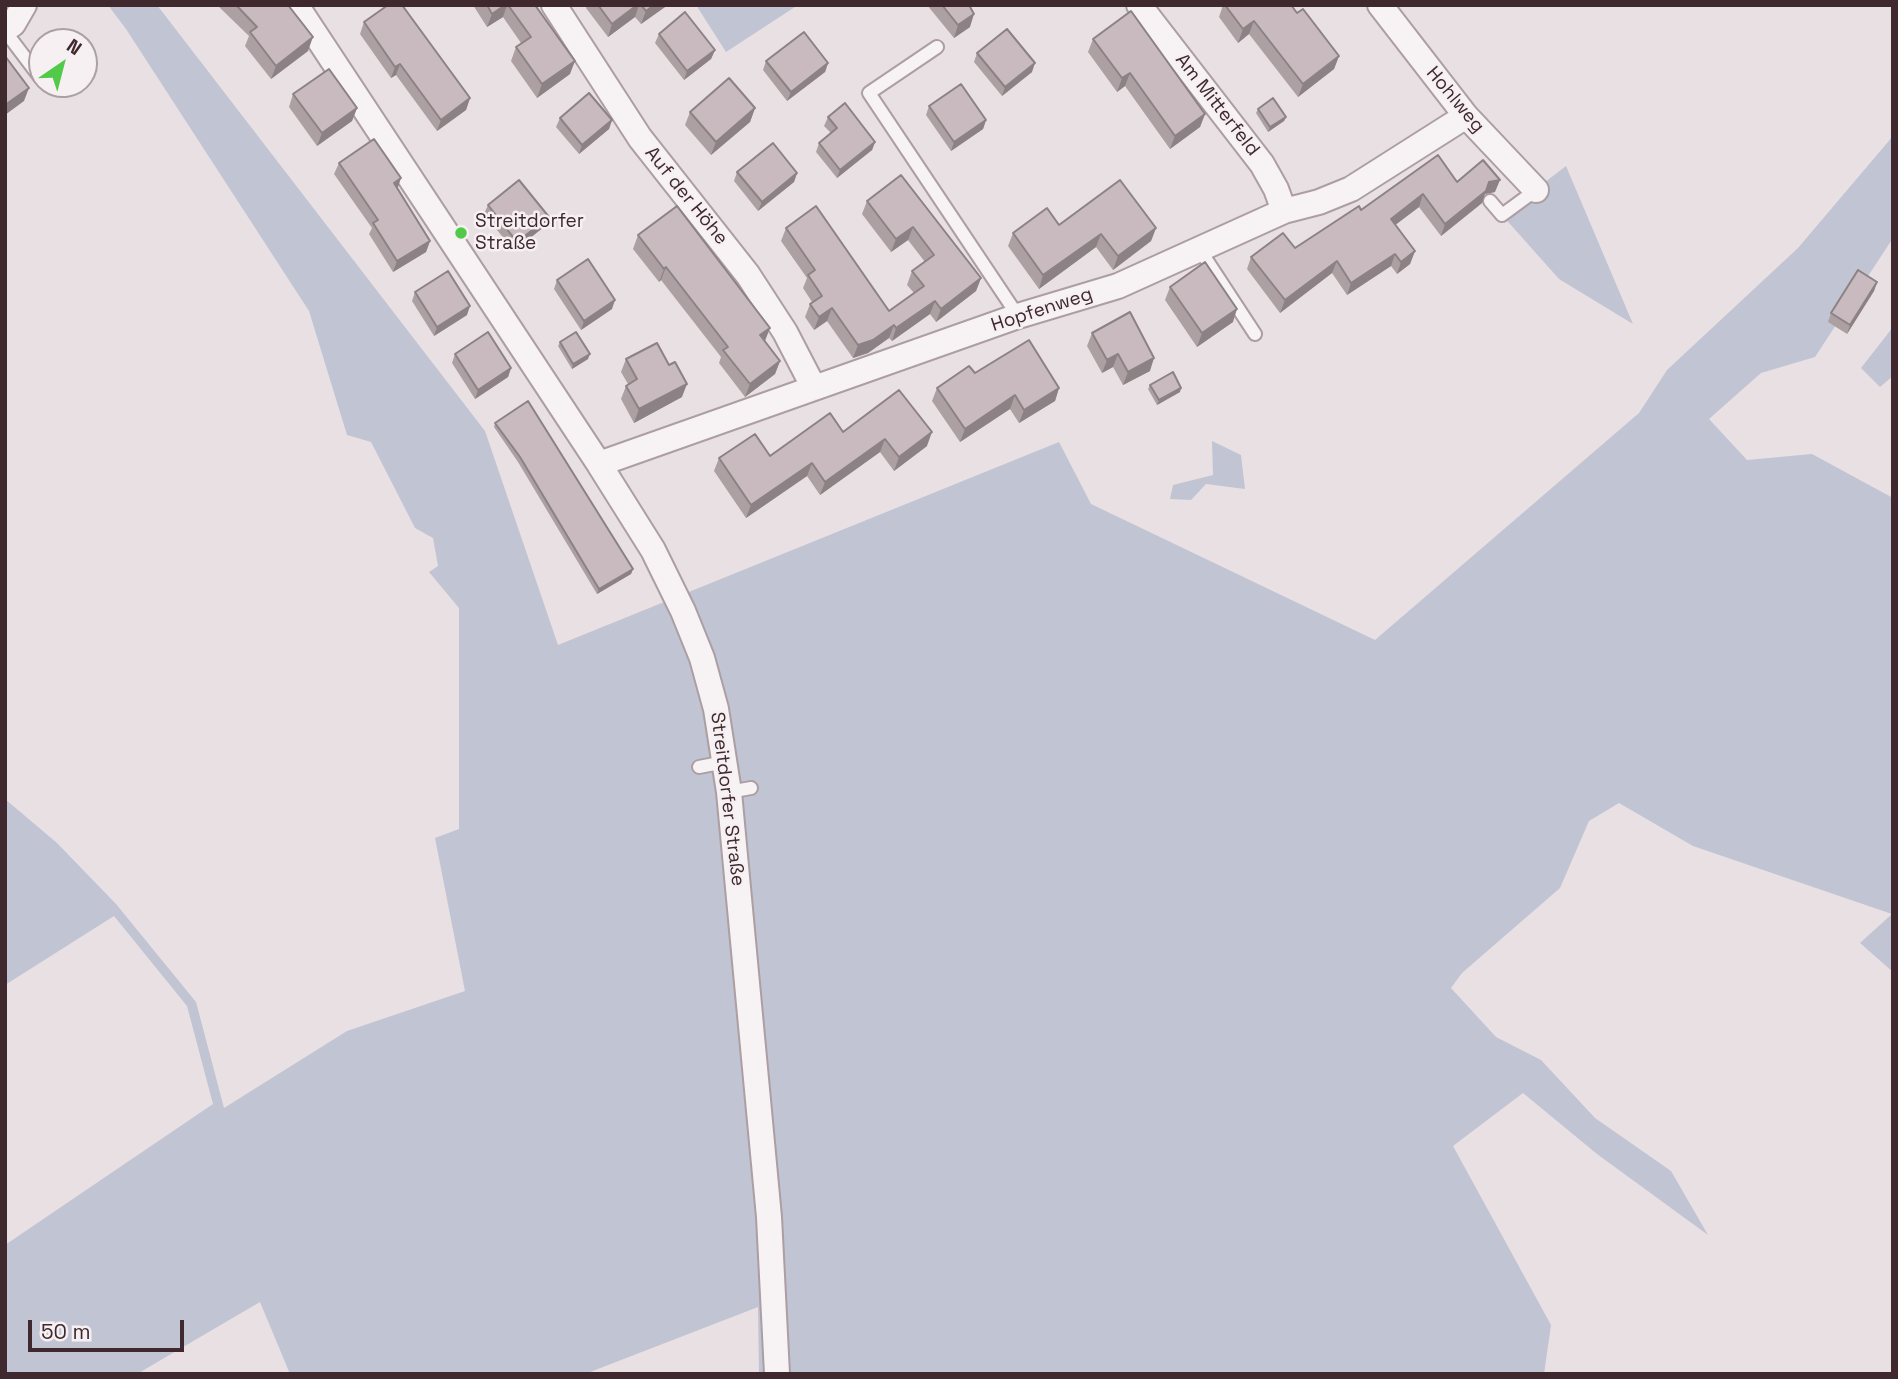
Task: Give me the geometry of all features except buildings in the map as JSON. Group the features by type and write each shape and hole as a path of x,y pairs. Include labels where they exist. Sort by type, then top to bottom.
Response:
{"street":[{"path":"5,30 13,24 24,5"},
{"name":"Streitdorfer Straße","path":"296,5 653,550 683,611 702,658 716,709 725,762 740,790 758,1144 777,1374"},
{"name":"Auf der Höhe","path":"554,5 640,138 748,275 785,332 814,388"},
{"name":"Am Mitterfeld","path":"1139,5 1262,164 1276,188 1284,211"},
{"name":"Hohlweg","path":"1380,5 1465,116 1536,190"},
{"name":"Hopfenweg","path":"599,464 1018,316 1118,286 1284,211 1351,189 1465,116"}],"lane":[{"path":"5,30 28,62"},
{"path":"937,47 869,93 1018,316"},
{"path":"1490,201 1502,215 1536,190"},
{"path":"1200,250 1255,334"},
{"path":"699,767 725,762"}],"shaded area":[{"path":"108,5 157,5 485,431 558,645 1059,442 1091,504 1375,640 1639,413 1667,370 1798,248 1893,136 1893,238 1815,357 1761,373 1709,419 1747,460 1812,454 1893,498 1893,972 1860,943 1892,914 1693,846 1619,803 1589,821 1560,888 1462,973 1451,988 1496,1037 1541,1060 1595,1118 1671,1171 1708,1235 1597,1154 1523,1093 1453,1146 1551,1325 1544,1374 759,1374 758,1307 585,1374 290,1374 260,1302 137,1374 5,1374 5,1245 213,1104 187,1006 114,916 5,985 5,799 57,843 116,904 196,1002 224,1108 347,1031 465,991 435,838 459,829 459,608 429,572 438,566 433,538 415,528 371,442 347,435 309,311"},
{"path":"696,5 798,5 726,52"},
{"path":"1566,166 1633,324 1559,279 1502,215"},
{"path":"1893,327 1893,376 1880,387 1861,368"},
{"path":"1212,441 1241,455 1245,489 1206,484 1191,500 1170,499 1173,485 1213,475"}],"place":[{"name":"Streitdorfer Straße","path":"461,233"}]}
